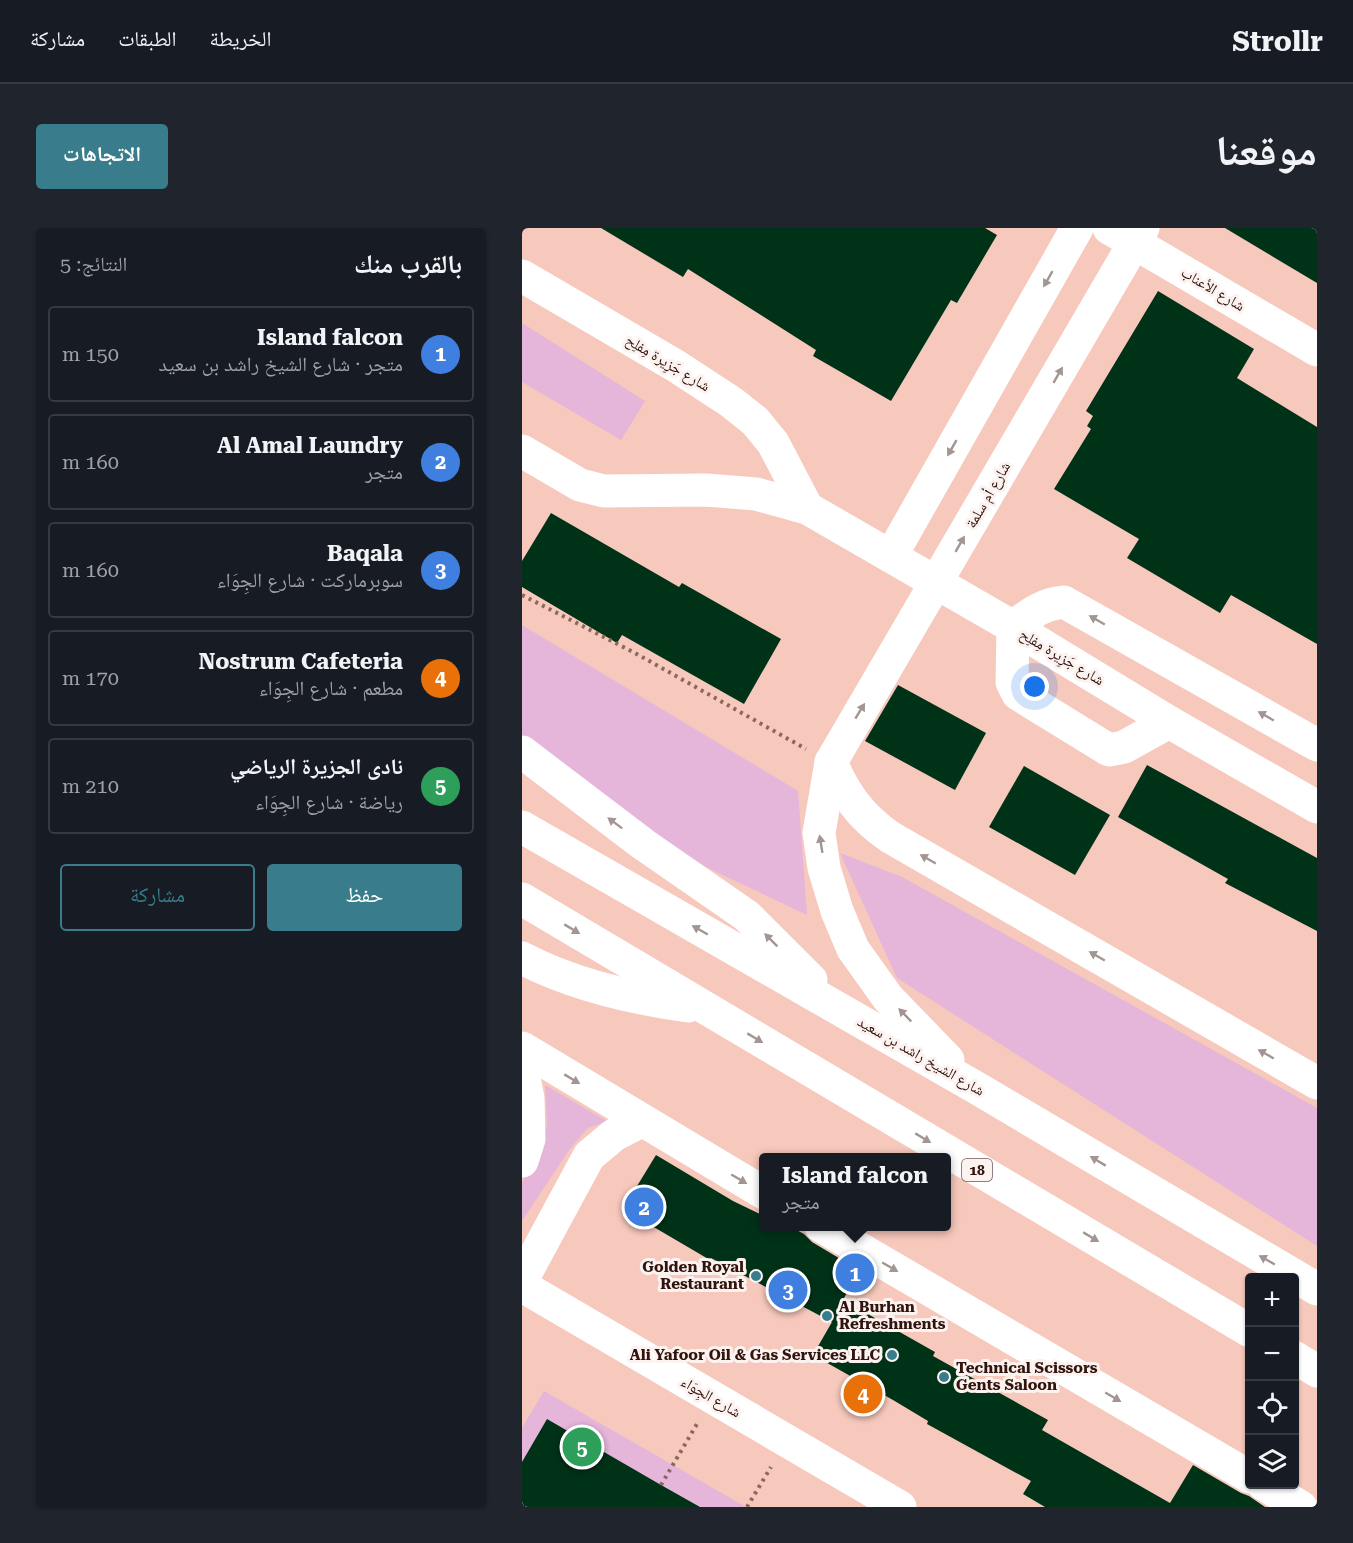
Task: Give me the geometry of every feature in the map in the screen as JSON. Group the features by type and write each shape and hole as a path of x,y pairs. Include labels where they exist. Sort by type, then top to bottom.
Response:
{"street":[{"path":"891,556 1077,228"},
{"name":"شارع الأعناب","path":"1129,233 1317,350"},
{"name":"شارع أم سلمة","path":"831,762 937,583 1129,233"},
{"name":"شارع جَزِيرة مِفلِح","path":"522,276 676,366 731,402 755,421 774,443 807,508"},
{"name":"شارع جَزِيرة مِفلِح","path":"522,451 580,485 604,491 706,490 756,494 807,508 1317,807"},
{"path":"1169,722 1124,747 1109,750 1018,694 1012,682 1013,627 1036,609 1050,603 1064,602 1317,745"},
{"path":"522,752 643,844 747,916 842,1011"},
{"path":"831,762 843,788 858,808 873,825 890,837 1317,1083"},
{"path":"831,762 819,833 824,868 837,911 853,949 888,998 975,1088"},
{"name":"شارع الشيخ راشد بن سعيد","path":"522,827 975,1088 1317,1289"},
{"name":"18","path":"522,899 948,1153"},
{"path":"522,958 591,986 650,1001 704,1009"},
{"path":"522,1048 759,1190"},
{"path":"522,1068 528,1098 530,1139 522,1161"},
{"path":"522,1280 589,1156 614,1135 641,1121"},
{"name":"18","path":"951,1155 1245,1328"},
{"path":"828,1231 1245,1474"},
{"name":"شارع الجِوَاء","path":"522,1286 900,1507"},
{"path":"1299,1360 1317,1371"},
{"path":"1270,1489 1301,1507"}],"path":[{"path":"522,595 635,653 831,762"},
{"path":"662,1485 713,1397"},
{"path":"747,1507 787,1441"}],"shaded area":[{"path":"522,323 645,401 621,440 522,382"},
{"path":"522,625 798,791 807,915 685,857 522,740"},
{"path":"840,853 902,877 1317,1108 1317,1246 897,978"},
{"path":"545,1085 607,1121 588,1128 569,1150 522,1221 522,1184 547,1125"},
{"path":"544,1391 746,1507 522,1507 522,1428"}],"building":[{"path":"601,228 985,228 997,235 957,303 951,300 891,401 813,356 816,350 688,269 683,277"},
{"path":"1225,228 1317,228 1317,283"},
{"path":"1158,291 1254,349 1237,378 1317,427 1317,644 1231,595 1220,613 1127,558 1139,539 1054,489 1091,429 1087,426 1093,416 1086,411"},
{"path":"551,513 679,587 682,583 781,639 744,704 622,635 617,643 522,587 522,561"},
{"path":"898,685 986,733 955,790 865,741"},
{"path":"1147,765 1317,858 1317,931 1225,883 1228,879 1118,817"},
{"path":"1024,766 1110,815 1075,875 989,827"},
{"path":"656,1155 733,1201 759,1214 759,1231 798,1231 812,1242 859,1270 843,1300 935,1352 933,1356 1048,1420 1042,1430 1170,1503 1193,1465 1265,1507 1045,1507 1023,1494 1031,1481 927,1424 928,1421 813,1355 832,1322 711,1258 710,1260 623,1209"},
{"path":"547,1419 700,1507 522,1507 522,1462"}],"place":[{"name":"Al Amal Laundry","path":"644,1207"},
{"name":"Island falcon","path":"855,1273"},
{"name":"Golden Royal Restaurant","path":"756,1276"},
{"name":"Baqala","path":"788,1290"},
{"name":"Al Burhan Refreshments","path":"827,1316"},
{"name":"Ali Yafoor Oil & Gas Services LLC","path":"892,1355"},
{"name":"Technical Scissors Gents Saloon","path":"944,1377"},
{"name":"Nostrum Cafeteria","path":"863,1394"},
{"name":"نادى الجزيرة الرياضي","path":"582,1447"}]}
